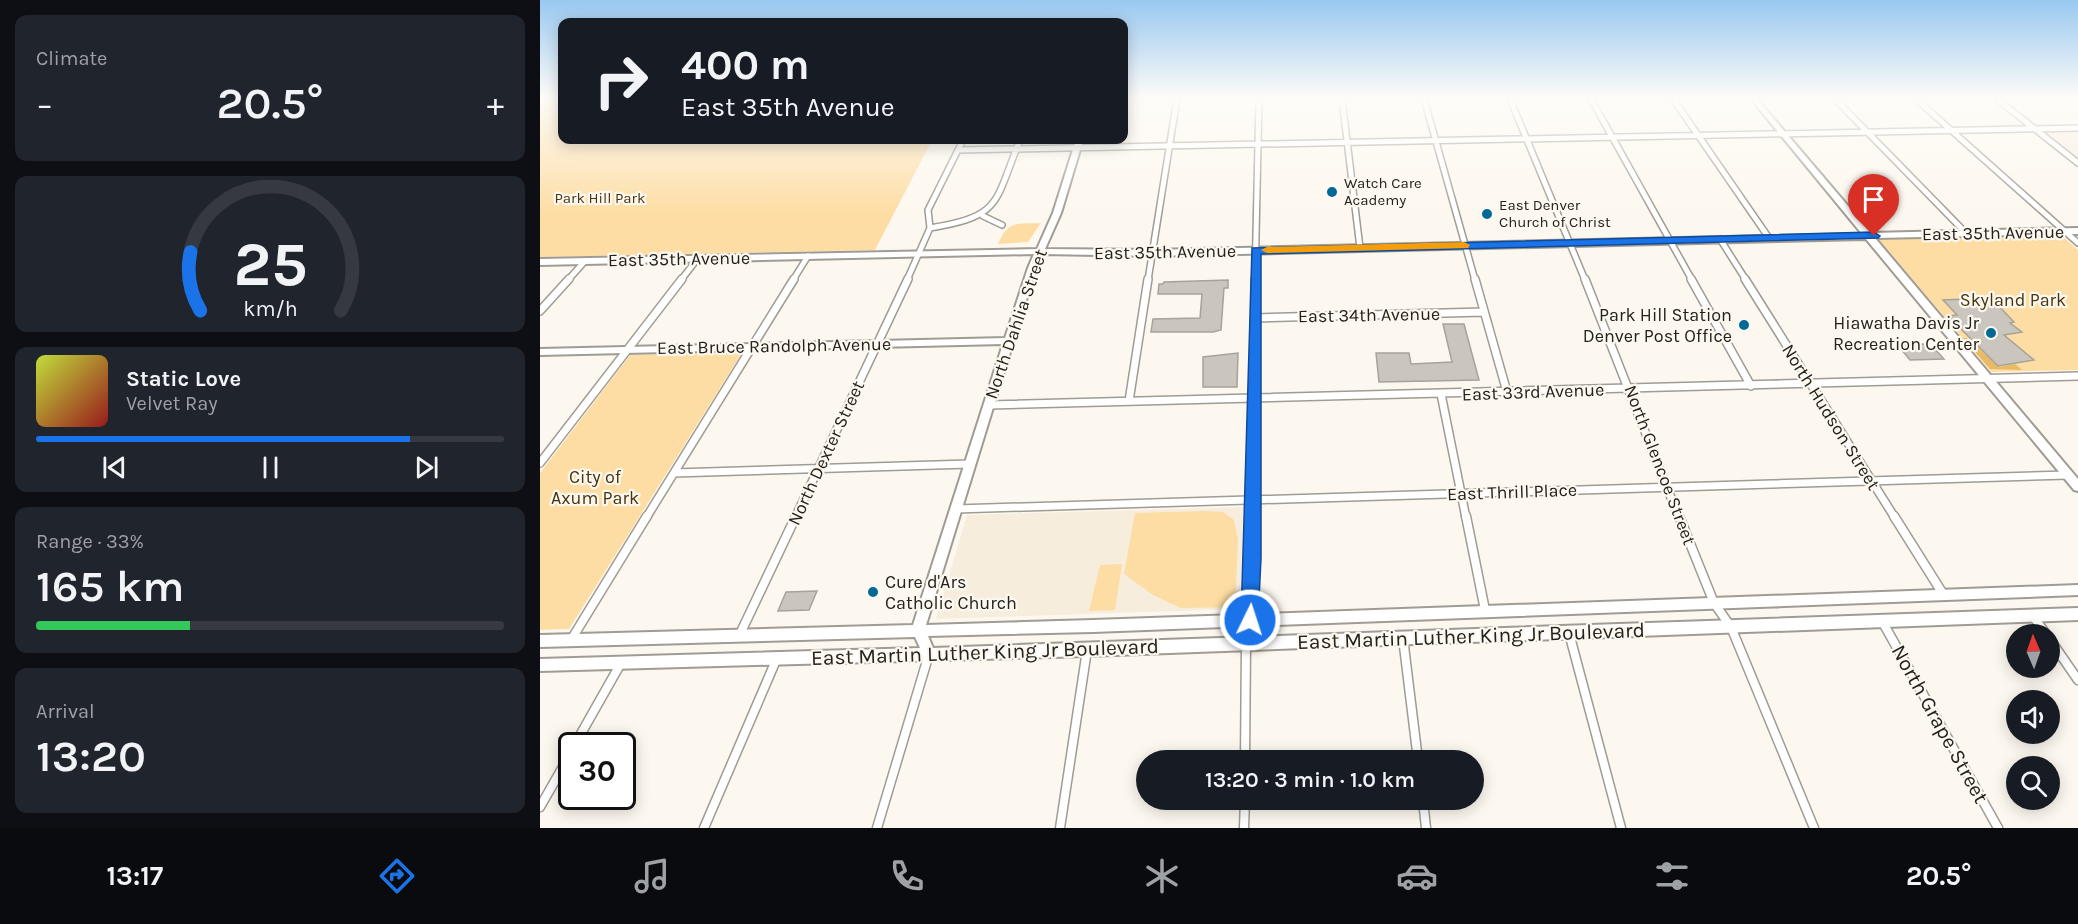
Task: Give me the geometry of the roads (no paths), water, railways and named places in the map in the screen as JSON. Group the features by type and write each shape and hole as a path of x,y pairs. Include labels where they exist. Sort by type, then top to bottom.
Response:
{"street":[{"path":"1129,401 1170,138"},
{"path":"1245,750 1246,644 1250,620 1253,500 1258,138"},
{"path":"1347,138 1360,248"},
{"path":"1435,138 1507,392"},
{"path":"959,150 1016,149 1078,144 1169,146 1585,138"},
{"path":"1612,138 1751,386"},
{"path":"1701,138 1769,238"},
{"path":"1786,138 2078,487"},
{"path":"1873,138 1966,233"},
{"path":"1960,138 2078,243"},
{"path":"2046,138 2078,163"},
{"name":"North Glencoe Street","path":"1527,139 1714,603 1731,627 1815,828"},
{"name":"North Dexter Street","path":"740,634 920,253 930,228 928,210 961,144"},
{"path":"930,228 983,216 992,207 1018,144"},
{"name":"North Dahlia Street","path":"918,630 1008,341 1038,252 1057,213 1078,144"},
{"path":"983,216 1002,225"},
{"name":"East 35th Avenue","path":"540,262 920,253 1152,253 2078,231"},
{"name":"North Hudson Street","path":"1720,239 1943,594"},
{"path":"571,640 808,256"},
{"path":"540,463 698,258"},
{"path":"540,311 585,261"},
{"name":"East 34th Avenue","path":"1255,318 1484,312"},
{"name":"East Bruce Randolph Avenue","path":"540,352 1008,341"},
{"name":"East 33rd Avenue","path":"989,405 2078,376"},
{"path":"1441,394 1485,610"},
{"path":"674,473 969,464"},
{"name":"East Thrill Place","path":"955,513 1253,500 2068,475"},
{"name":"East Martin Luther King Jr Boulevard","path":"540,641 1250,620 2078,590"},
{"name":"East Martin Luther King Jr Boulevard","path":"540,666 618,668 774,663 929,654 2078,614"},
{"path":"2033,616 2039,624"},
{"name":"North Grape Street","path":"1882,621 1998,828"},
{"path":"878,828 929,654 918,630"},
{"path":"1569,633 1621,828"},
{"path":"1403,638 1417,750"},
{"path":"1059,828 1088,650"},
{"path":"2060,654 2078,680"},
{"path":"704,828 774,663"},
{"path":"582,732 618,668"},
{"path":"540,807 558,776"},
{"path":"1244,828 1245,810"},
{"path":"1424,810 1426,828"}],"place":[{"name":"Watch Care Academy","path":"1332,192"},
{"name":"East Denver Church of Christ","path":"1487,214"},
{"name":"Park Hill Station Denver Post Office","path":"1744,325"},
{"name":"Hiawatha Davis Jr Recreation Center","path":"1991,333"},
{"name":"Cure d'Ars Catholic Church","path":"873,592"}],"park label":[{"name":"Park Hill Park","path":"600,198"},
{"name":"Skyland Park","path":"2013,300"},
{"name":"City of Axum Park","path":"595,487"}]}
